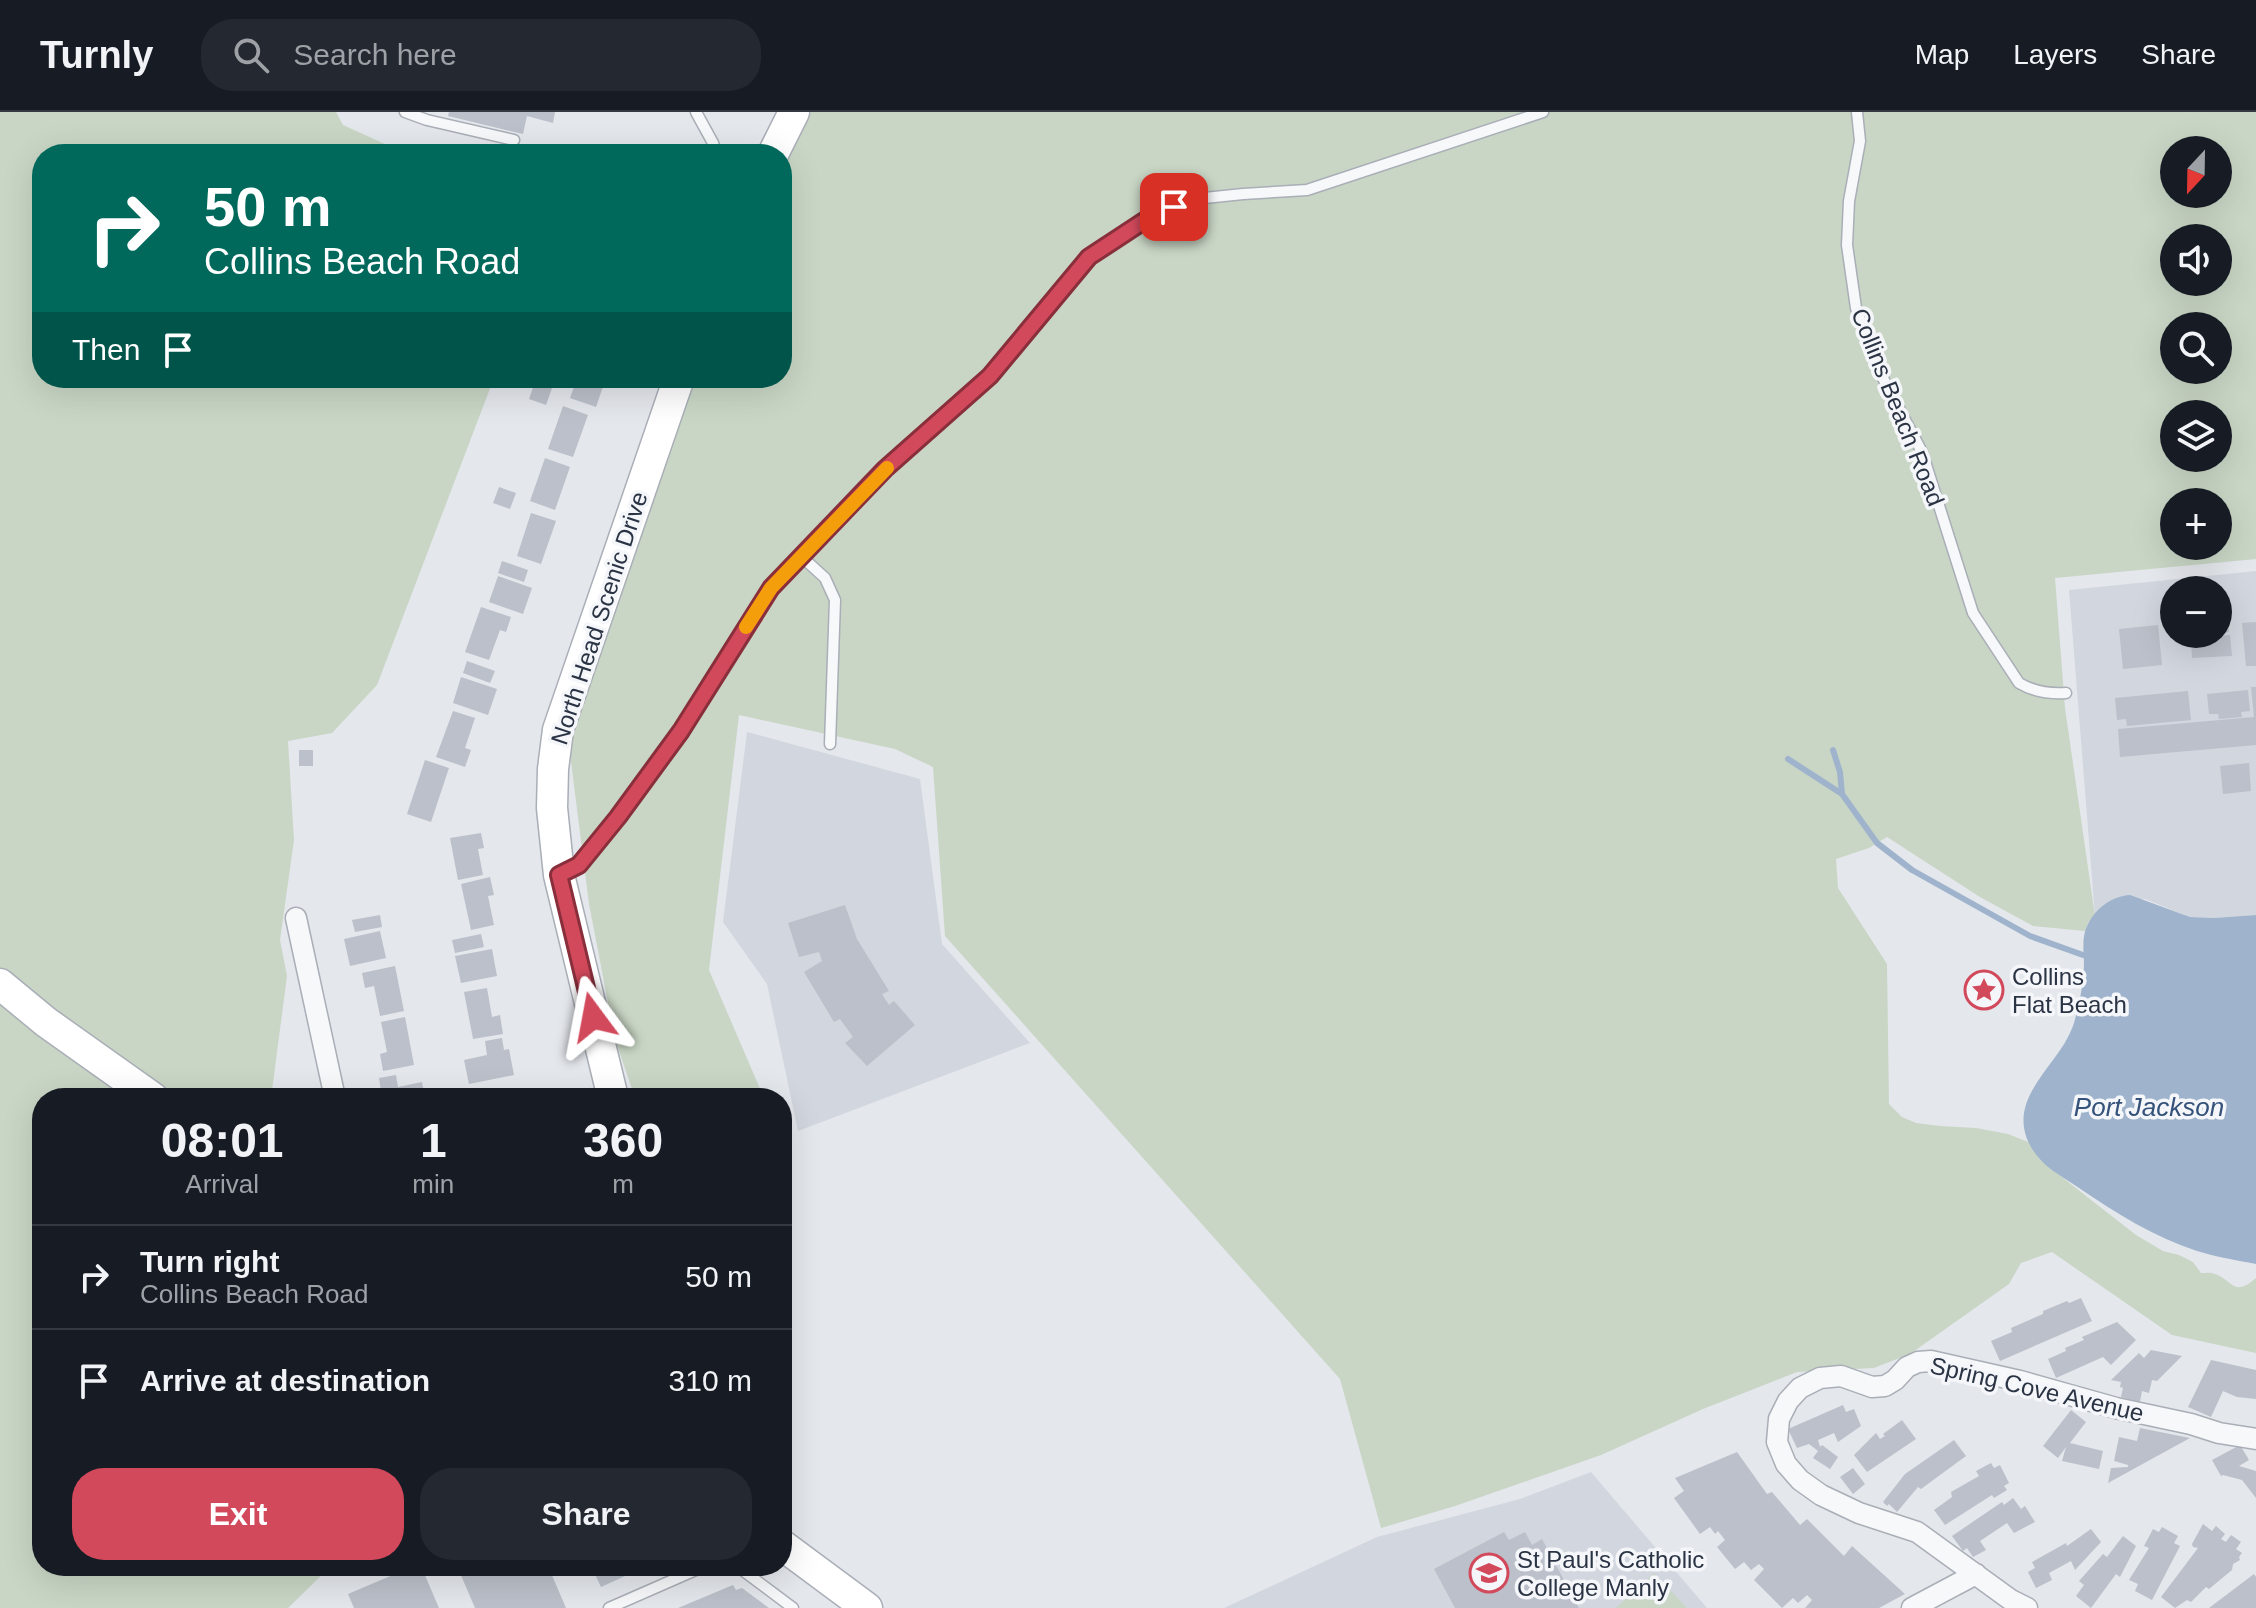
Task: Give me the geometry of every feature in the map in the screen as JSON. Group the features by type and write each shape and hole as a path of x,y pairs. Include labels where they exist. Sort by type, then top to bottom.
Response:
{"street":[{"path":"778,144 794,112"},
{"name":"North Head Scenic Drive","path":"611,1088 559,875 552,808 553,769 558,730 676,388"},
{"path":"296,918 333,1088"},
{"path":"0,984 46,1022 139,1088"},
{"name":"Spring Cove Avenue","path":"2027,1608 2011,1600 1917,1532 1859,1513 1821,1495 1800,1480 1786,1464 1777,1442 1779,1419 1788,1401 1800,1388 1820,1378 1841,1376 1872,1387 1885,1386 1907,1367 1931,1361 2219,1433 2256,1439"},
{"path":"792,1552 867,1608"},
{"path":"1912,1608 1976,1574"}],"lane":[{"path":"405,112 514,140"},
{"path":"696,112 713,144"},
{"path":"559,875 579,865 602,838 681,731 771,588 885,469 990,376 1089,257 1153,215 1195,199 1307,190 1543,112"},
{"name":"Collins Beach Road","path":"1857,112 1860,141 1849,201 1847,245 1856,308 1876,365 1922,452 1973,613 2019,683 2048,694 2066,693"},
{"path":"802,557 825,578 835,600 830,744"},
{"path":"609,1608 682,1576"},
{"path":"750,1576 793,1608"}],"shaded area":[{"path":"2256,571 2256,915 2190,917 2145,899 2103,906 2095,916 2069,590 2160,581 2160,648 2232,648 2232,576 2207,576"},
{"path":"747,732 920,779 942,944 1030,1043 798,1131 792,1088 789,1088 767,984 723,922"},
{"name":"St Paul's Catholic College Manly","path":"1591,1472 1707,1608 1224,1608 1377,1537 1520,1499"}],"green space":[{"path":"0,112 336,112 343,125 385,144 32,144 32,388 490,388 377,685 332,733 288,741 294,840 280,940 287,976 272,1088 32,1088 32,1576 321,1576 288,1608 0,1608"},
{"path":"811,112 2256,112 2256,559 2055,578 2065,708 2095,916 2085,931 2033,926 1980,897 1887,837 1869,848 1836,859 1838,888 1887,964 1889,1104 1902,1117 1916,1123 1976,1128 2008,1134 2028,1142 2040,1160 2136,1235 2163,1251 2193,1262 2201,1273 2215,1274 2234,1286 2242,1287 2256,1278 2256,1353 2172,1335 2052,1252 2021,1263 2009,1284 1910,1354 1874,1368 1797,1372 1703,1409 1601,1455 1455,1506 1381,1528 1340,1379 945,936 933,767 895,749 739,715 709,970 760,1088 632,1088 615,1039 589,904 567,730 686,388 792,388 792,150"},
{"path":"1654,1573 1687,1608 1616,1608"}],"water":[{"name":"Port Jackson","path":"2130,895 2190,917 2256,915 2256,1264 2197,1251 2136,1224 2049,1168 2027,1139 2025,1108 2030,1094 2066,1040 2075,1019 2083,981 2086,929 2091,918 2105,904"}],"building":[{"path":"449,112 555,112 553,123 527,116 523,134 448,116"},
{"path":"533,388 552,388 546,405 529,399"},
{"path":"574,388 603,388 596,407 570,398"},
{"path":"563,406 588,415 573,457 548,449"},
{"path":"545,458 570,467 555,510 530,501"},
{"path":"499,487 516,493 510,509 493,503"},
{"path":"531,513 556,521 541,564 517,556"},
{"path":"502,561 528,570 524,582 498,573"},
{"path":"498,576 532,588 523,614 489,602"},
{"path":"481,607 511,617 506,632 500,630 489,660 465,652"},
{"path":"2256,622 2256,666 2246,666 2242,623"},
{"path":"2158,625 2162,665 2123,669 2119,629"},
{"path":"2192,648 2231,648 2232,656 2192,658"},
{"path":"467,661 495,671 490,683 463,673"},
{"path":"461,677 497,689 488,715 453,703"},
{"path":"2251,687 2256,687 2256,745 2120,757 2118,729 2254,717"},
{"path":"2248,690 2250,711 2241,712 2242,717 2219,719 2218,714 2209,714 2207,694"},
{"path":"2188,691 2191,720 2127,726 2126,719 2117,720 2115,698"},
{"path":"453,711 475,718 465,748 471,750 465,767 436,757"},
{"path":"299,750 313,750 313,766 299,766"},
{"path":"425,760 449,768 431,822 407,814"},
{"path":"2249,763 2251,791 2223,794 2220,766"},
{"path":"481,833 484,848 478,849 483,875 458,880 450,838"},
{"path":"490,877 494,895 488,896 494,925 471,930 461,884"},
{"path":"845,905 857,939 889,991 882,994 889,1005 894,1001 915,1025 867,1066 845,1043 853,1037 840,1019 834,1022 804,972 822,961 819,952 799,957 788,923"},
{"path":"380,915 382,927 355,932 352,920"},
{"path":"380,931 386,958 350,966 344,939"},
{"path":"481,934 484,947 455,953 452,940"},
{"path":"492,949 497,976 461,983 455,956"},
{"path":"395,966 404,1011 380,1016 374,986 365,988 362,973"},
{"path":"487,988 492,1017 500,1015 503,1034 473,1039 464,992"},
{"path":"405,1017 414,1065 383,1071 380,1054 387,1052 381,1022"},
{"path":"502,1038 504,1050 509,1049 514,1075 469,1084 464,1060 487,1055 485,1041"},
{"path":"396,1075 398,1087 422,1082 423,1088 381,1088 379,1078"},
{"path":"2081,1298 2092,1321 2000,1361 1991,1341 2012,1332 2011,1328 2043,1314 2043,1311"},
{"path":"2117,1322 2136,1340 2111,1365 2103,1357 2056,1378 2048,1359 2084,1340 2082,1337"},
{"path":"2151,1350 2182,1356 2157,1381 2152,1380 2149,1393 2142,1391 2140,1402 2121,1397 2121,1382 2111,1380 2139,1353 2144,1358"},
{"path":"2211,1360 2256,1370 2256,1399 2237,1397 2223,1391 2211,1417 2188,1407"},
{"path":"1843,1405 1846,1412 1854,1409 1861,1426 1838,1442 1834,1433 1818,1440 1820,1447 1822,1445 1838,1457 1830,1469 1813,1458 1818,1451 1809,1444 1797,1448 1788,1429"},
{"path":"2071,1410 2086,1422 2070,1443 2103,1451 2099,1469 2062,1461 2066,1447 2058,1458 2043,1446"},
{"path":"1902,1420 1916,1439 1867,1472 1854,1455 1876,1433 1880,1439"},
{"path":"2140,1428 2190,1438 2108,1483 2111,1468 2128,1467 2114,1461 2119,1437 2137,1441"},
{"path":"1954,1440 1966,1456 1921,1489 1918,1487 1897,1512 1883,1502 1905,1474"},
{"path":"2240,1445 2249,1460 2239,1466 2256,1471 2256,1498 2242,1480 2221,1476 2212,1460"},
{"path":"1737,1452 1767,1494 1772,1492 1800,1525 1807,1519 1844,1556 1852,1546 1905,1594 1879,1608 1805,1608 1812,1600 1807,1595 1798,1603 1793,1598 1782,1608 1754,1580 1764,1569 1759,1564 1751,1570 1744,1562 1735,1569 1717,1547 1725,1540 1718,1531 1715,1534 1710,1527 1700,1534 1674,1498 1684,1491 1675,1478"},
{"path":"1991,1463 1994,1468 2000,1465 2009,1483 2004,1486 2007,1490 1994,1498 1992,1495 1945,1525 1934,1510 1952,1497 1951,1492 1979,1476 1976,1471"},
{"path":"1853,1468 1865,1484 1853,1494 1840,1477"},
{"path":"2013,1498 2021,1509 2025,1506 2035,1522 2014,1533 2007,1523 1980,1541 1986,1550 1973,1557 1967,1548 1963,1551 1952,1536 2002,1502 2004,1505"},
{"path":"2203,1524 2212,1531 2216,1526 2225,1534 2221,1539 2226,1542 2231,1535 2241,1542 2236,1549 2242,1553 2240,1560 2209,1589 2206,1587 2191,1602 2187,1600 2175,1608 2161,1597 2198,1548 2192,1544"},
{"path":"2162,1527 2178,1536 2174,1543 2180,1546 2152,1600 2135,1591 2138,1584 2129,1580 2149,1548 2144,1546 2153,1529 2159,1532"},
{"path":"2091,1529 2101,1542 2075,1570 2071,1561 2049,1573 2052,1580 2036,1588 2028,1572 2035,1568 2032,1562 2066,1543 2067,1546"},
{"path":"1504,1532 1509,1540 1525,1532 1532,1545 1542,1539 1579,1608 1455,1608 1434,1569"},
{"path":"2123,1536 2136,1546 2120,1577 2116,1574 2091,1608 2076,1596 2084,1585 2079,1581 2103,1554 2107,1557"},
{"path":"2254,1574 2256,1608 2209,1608"},
{"path":"390,1576 425,1576 439,1608 354,1608 348,1594"},
{"path":"461,1576 552,1576 566,1608 475,1608"},
{"path":"596,1576 625,1576 601,1587"},
{"path":"733,1585 736,1590 742,1588 769,1608 678,1608"}],"waterway":[{"path":"1833,750 1840,772 1842,794"},
{"path":"1788,759 1842,794 1877,843 1912,870 2030,936 2083,955"}],"slow traffic":[{"path":"746,627 771,588 887,468"}],"place":[{"name":"Collins Flat Beach","path":"1984,990"},
{"name":"St Paul's Catholic College Manly","path":"1489,1573"}],"route":[{"path":"593,1017 559,875 579,865 618,817 681,731 771,588 885,469 990,376 1089,257 1153,215 1174,207"}]}
